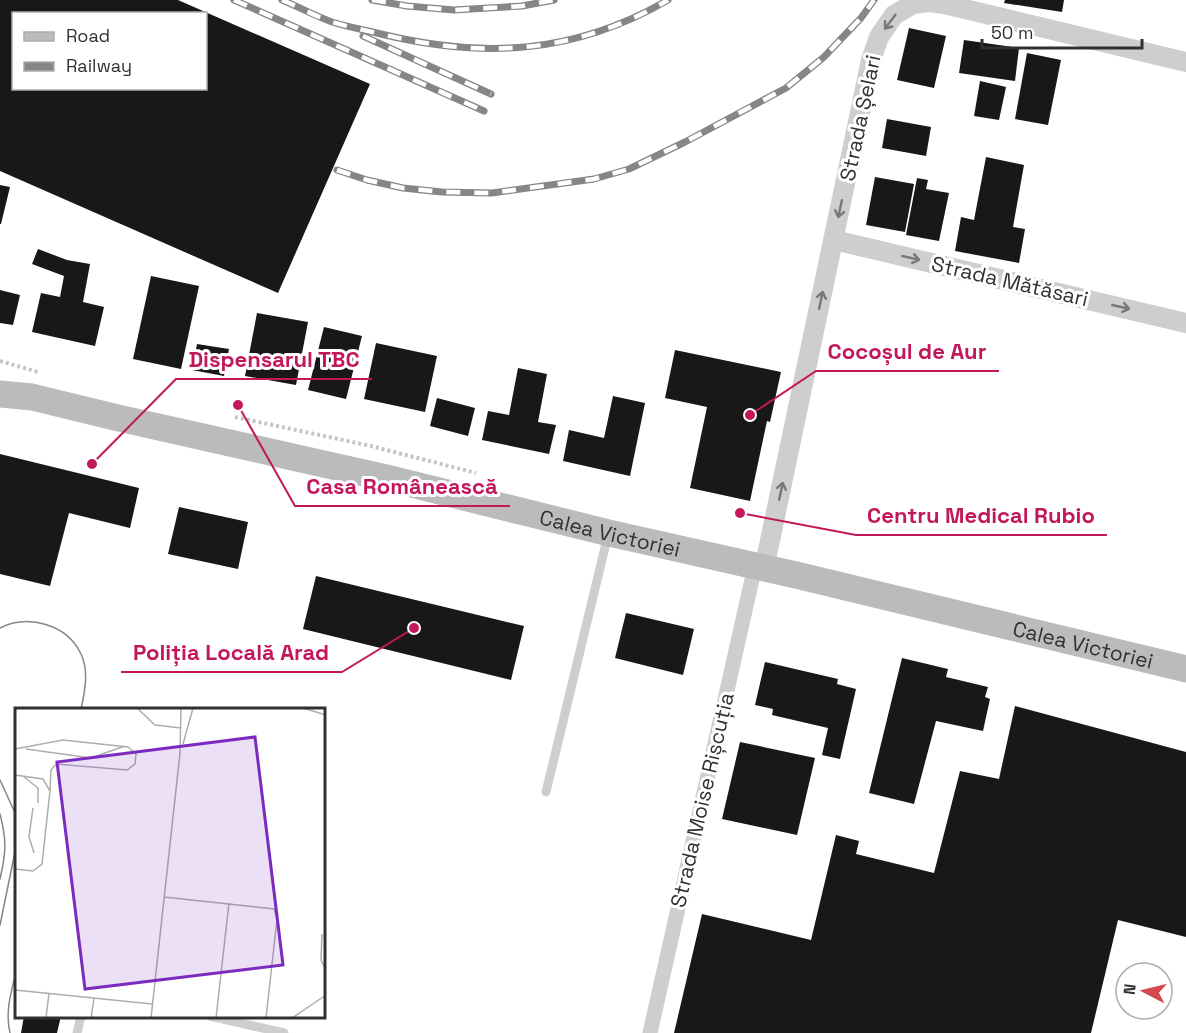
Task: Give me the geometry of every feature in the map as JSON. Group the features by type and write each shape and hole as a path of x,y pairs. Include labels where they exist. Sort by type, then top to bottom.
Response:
{"main road":[{"name":"Calea Victoriei","path":"2,387 32,397 114,417 395,480 609,533 796,575 1186,669"}],"street":[{"name":"Strada Șelari","path":"760,568 874,52 879,37 894,15 913,4 928,2 944,4 1186,62"},
{"name":"Strada Mătăsari","path":"834,240 1186,322"},
{"name":"Strada Moise Rișcuția","path":"650,1033 760,568"}],"lane":[{"path":"546,792 609,533"},
{"path":"77,1033 81,1018"},
{"path":"215,1018 284,1033"}],"building":[{"path":"0,0 178,0 205,12 12,12 12,90 207,90 207,13 370,84 278,293 0,171"},
{"path":"1005,0 1064,0 1062,12 1004,3"},
{"path":"909,28 946,36 934,88 897,80"},
{"path":"964,40 1019,48 1015,81 959,73"},
{"path":"1027,53 1061,60 1048,125 1015,119"},
{"path":"980,81 1006,87 999,120 974,116"},
{"path":"887,119 931,127 926,156 882,148"},
{"path":"986,157 1024,165 1013,227 1025,229 1019,263 955,251 961,217 974,220"},
{"path":"875,177 914,184 905,232 866,225"},
{"path":"917,178 928,180 926,189 949,193 939,241 906,235"},
{"path":"0,185 10,187 1,224 0,224"},
{"path":"38,249 67,260 90,264 83,302 104,307 95,346 32,332 41,293 60,297 64,276 32,264"},
{"path":"151,276 199,286 181,369 133,359"},
{"path":"0,290 20,295 13,325 0,323"},
{"path":"257,313 308,322 296,385 245,376"},
{"path":"324,327 362,336 346,399 308,390"},
{"path":"376,343 437,356 425,412 364,399"},
{"path":"197,344 229,349 224,376 192,370"},
{"path":"675,350 781,372 770,422 767,421 750,501 690,488 707,407 665,398"},
{"path":"518,368 547,374 538,422 556,425 549,454 482,440 488,411 509,415"},
{"path":"613,396 645,403 630,476 563,461 569,430 604,438"},
{"path":"437,398 475,408 468,436 430,426"},
{"path":"0,454 139,488 130,528 69,513 50,586 0,574"},
{"path":"179,507 248,522 238,569 168,554"},
{"path":"316,576 524,626 511,680 303,629"},
{"path":"626,613 694,629 683,675 615,658"},
{"path":"902,658 948,669 946,677 988,687 985,697 990,699 983,731 936,721 914,804 869,793"},
{"path":"765,662 838,679 837,684 856,689 840,759 822,755 828,728 772,715 773,709 755,705"},
{"path":"1015,706 1186,752 1186,937 1118,920 1091,1033 674,1033 702,914 811,940 836,835 859,841 856,854 934,873 960,771 999,779"},
{"path":"740,742 815,758 797,835 722,819"},
{"path":"24,1018 61,1018 57,1033 21,1033"}],"tram line":[{"path":"0,628 22,622 34,622 46,624 66,635 81,654 85,667 85,688 81,708"},
{"path":"0,780 15,813"},
{"path":"0,814 5,847 0,879"},
{"path":"0,925 15,852"},
{"path":"10,1033 8,1010 15,977"}],"railway":[{"path":"234,0 484,111"},
{"path":"282,0 338,24 419,42 456,47 493,48 528,47 598,32 633,18 668,0"},
{"path":"372,0 454,10 522,6 554,0"},
{"path":"337,170 403,188 442,192 492,193 594,179 629,169 786,88 824,57 861,18 874,0"},
{"path":"363,36 491,94"}],"place":[{"name":"Casa Românească","path":"238,405"},
{"name":"Cocoșul de Aur","path":"750,415"},
{"name":"Dispensarul TBC","path":"92,464"},
{"name":"Centru Medical Rubio","path":"740,513"},
{"name":"Poliția Locală Arad","path":"414,628"}]}
